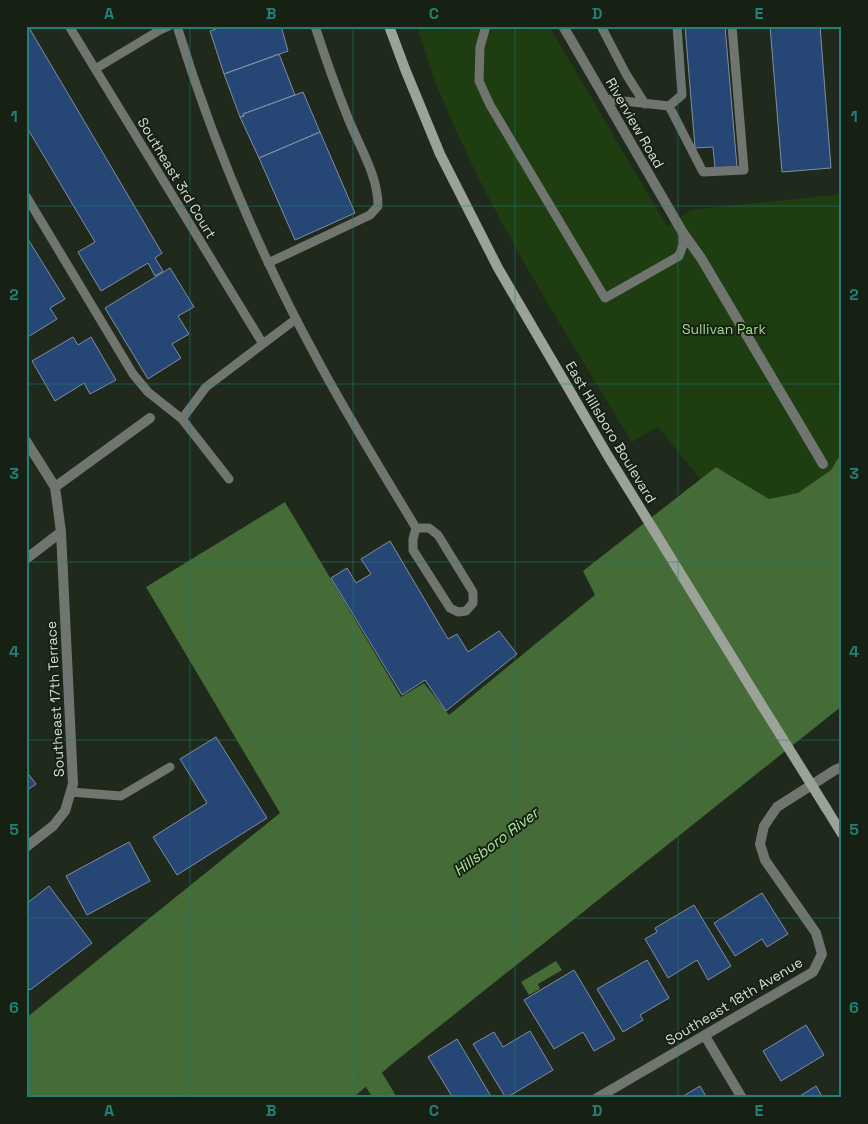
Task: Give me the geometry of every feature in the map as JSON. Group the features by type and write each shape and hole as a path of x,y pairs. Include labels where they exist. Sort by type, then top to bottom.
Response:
{"main road":[{"name":"East Hillsboro Boulevard","path":"389,26 440,154 498,268 608,456 842,834"}],"street":[{"name":"Riverview Road","path":"563,26 682,233 701,258 823,464"},
{"path":"26,441 55,487 150,418"},
{"name":"Southeast 17th Terrace","path":"26,847 53,826 65,811 73,784 61,532 55,487"},
{"path":"26,559 61,532"},
{"name":"Southeast 18th Avenue","path":"597,1098 813,972 822,954 816,933 765,860 760,844 764,826 777,807 842,767"},
{"path":"705,1036 742,1098"}],"lane":[{"name":"Southeast 3rd Court","path":"69,26 263,344"},
{"path":"95,69 169,26"},
{"path":"177,26 216,142 268,263 316,357 416,528 413,550 450,608 458,612 466,610 474,603 473,592 438,535 429,528 416,528"},
{"path":"268,263 370,215 378,206 378,193 372,174 348,119 315,26"},
{"path":"486,26 480,47 479,81 490,106 605,298 680,256 683,245 682,233"},
{"path":"601,26 626,74 645,104"},
{"path":"606,100 669,106 682,95 677,26"},
{"path":"669,106 703,172 744,170 732,26"},
{"path":"26,196 133,374 148,392 182,419 229,479"},
{"path":"182,419 206,387 296,319"},
{"path":"71,792 121,796 170,767"}],"green space":[{"name":"Sullivan Park","path":"417,26 549,26 667,226 691,210 842,194 842,452 831,470 798,493 769,499 716,467 700,479 658,427 632,442 555,316 483,187 438,89"}],"water":[{"name":"Hillsboro River","path":"842,452 842,706 392,1064 353,1098 26,1098 26,1018 280,813 146,587 285,502 401,697 424,683 449,715 595,595 583,571 716,467 769,499 798,493 831,470"},
{"path":"556,961 562,970 538,984 540,989 529,995 521,982"}],"building":[{"path":"26,26 28,26 162,253 155,258 163,271 155,276 148,263 101,291 78,252 95,242 26,126"},
{"path":"224,26 281,26 288,51 224,74 210,31"},
{"path":"685,26 725,26 737,167 715,168 713,147 695,148"},
{"path":"770,26 820,26 831,168 782,172"},
{"path":"279,54 295,95 243,114 244,116 240,117 224,74"},
{"path":"303,92 320,132 259,158 240,117 244,116 243,114"},
{"path":"320,132 355,213 295,240 259,158"},
{"path":"26,236 65,299 50,308 57,319 26,338 26,292 29,291 26,287"},
{"path":"170,268 194,307 178,316 189,334 172,344 181,358 148,379 105,308"},
{"path":"73,337 78,345 91,337 116,380 90,394 84,383 55,401 32,361"},
{"path":"390,541 448,639 457,634 468,652 499,631 517,654 446,711 425,680 402,695 331,578 347,568 356,583 371,574 361,559"},
{"path":"216,737 267,818 177,875 153,837 207,803 180,759"},
{"path":"26,771 36,784 26,791"},
{"path":"129,842 150,881 87,915 66,876"},
{"path":"49,886 92,943 30,990 26,985 26,904"},
{"path":"762,893 788,934 767,947 762,939 735,956 714,923"},
{"path":"694,905 731,966 708,980 697,960 668,978 645,939 657,932 655,928"},
{"path":"647,960 669,998 640,1015 643,1020 623,1032 597,989"},
{"path":"574,970 615,1039 594,1051 583,1032 554,1049 524,1000"},
{"path":"806,1025 824,1055 781,1081 763,1051"},
{"path":"530,1031 553,1070 506,1098 473,1044 494,1032 503,1047"},
{"path":"457,1039 492,1098 453,1098 428,1057"},
{"path":"700,1086 707,1098 680,1098"},
{"path":"816,1086 823,1098 797,1098"}],"waterway":[{"path":"359,1055 385,1098"}]}
